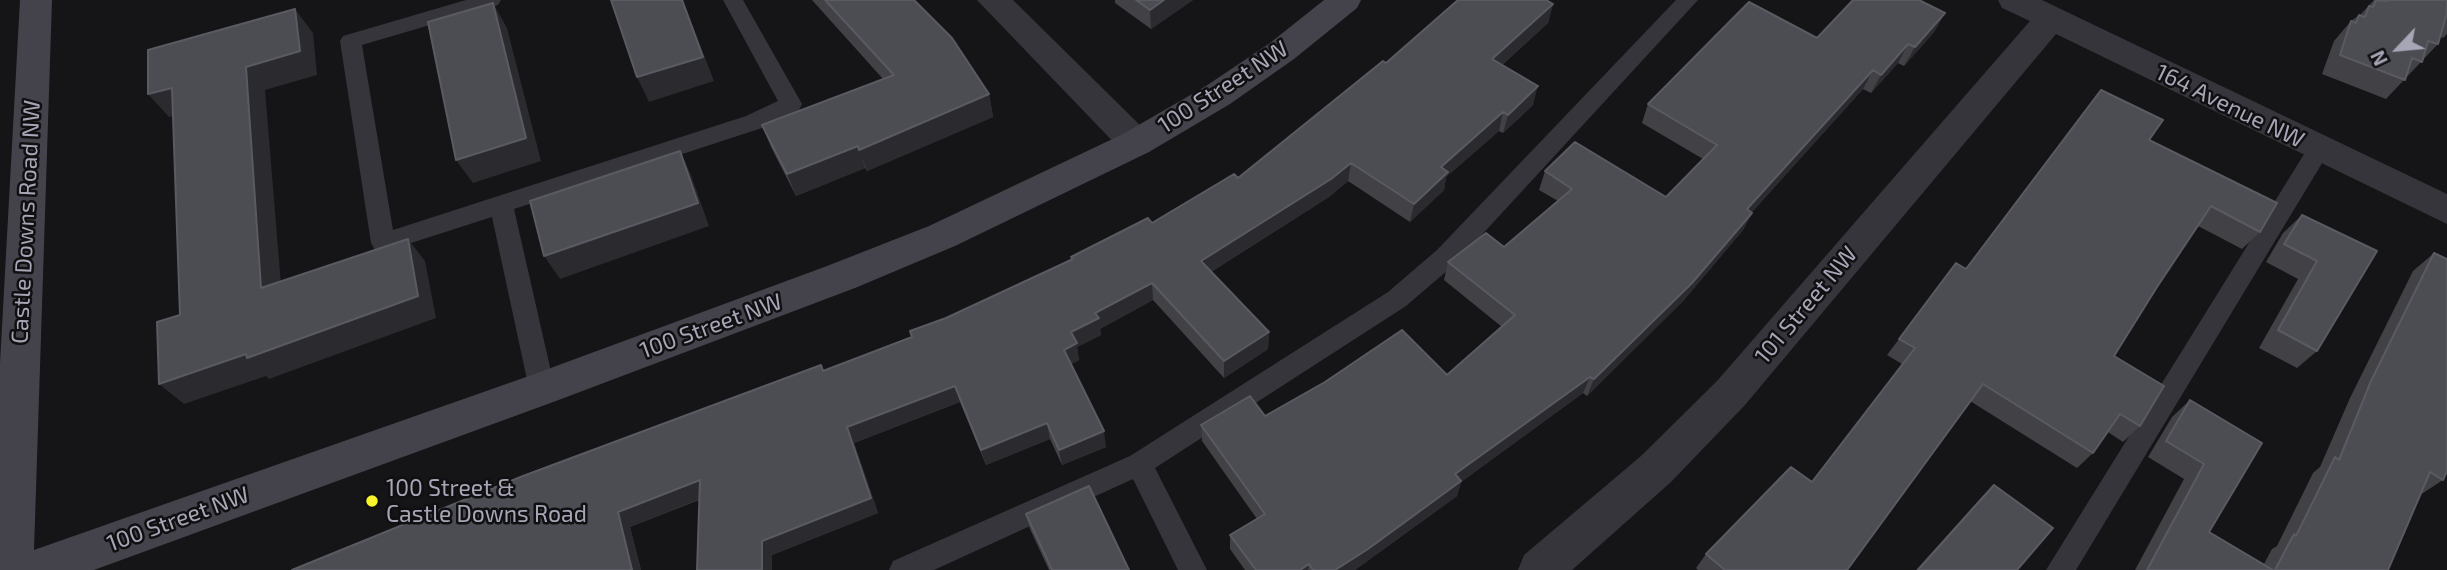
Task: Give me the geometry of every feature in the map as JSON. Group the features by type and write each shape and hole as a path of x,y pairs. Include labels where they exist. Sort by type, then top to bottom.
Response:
{"street":[{"name":"Castle Downs Road NW","path":"11,570 36,0"},
{"path":"993,0 1136,144"},
{"name":"100 Street NW","path":"37,570 542,389 853,272 953,230 1136,144 1218,95 1282,51 1345,0"},
{"name":"164 Avenue NW","path":"2014,0 2447,210"},
{"name":"101 Street NW","path":"1540,570 1656,469 1731,393 2050,18"}],"lane":[{"path":"491,0 351,41 383,243 754,122 791,104 733,0"},
{"path":"902,570 1139,464 1397,299 1446,257 1688,0"},
{"path":"2060,570 2319,149"},
{"path":"501,204 542,389"},
{"path":"1139,464 1193,570"}],"building":[{"path":"611,0 682,0 703,57 637,77"},
{"path":"825,0 914,0 952,38 989,94 859,150 858,146 787,174 762,125 894,75"},
{"path":"1136,0 1164,0 1150,10"},
{"path":"1458,0 1546,0 1553,4 1492,59 1538,86 1508,115 1503,112 1441,167 1448,172 1414,204 1351,163 1331,179 1201,261 1269,332 1224,361 1152,283 1095,313 1099,318 1071,332 1077,343 1064,350 1104,431 1059,450 1047,423 981,450 955,386 847,427 871,498 762,541 762,570 697,570 700,480 618,512 632,570 292,570 523,476 821,365 823,371 912,337 910,331 946,318 1073,259 1071,257 1148,218 1152,223 1234,174 1238,178 1383,61 1386,63"},
{"path":"1853,0 1919,0 1945,13 1915,47 1908,44 1881,75 1873,70 1747,209 1752,213 1692,283 1594,379 1590,377 1455,474 1461,481 1335,570 1313,570 1309,564 1300,570 1256,570 1230,535 1265,514 1201,425 1250,396 1265,416 1325,382 1402,330 1447,375 1515,315 1448,262 1486,233 1504,247 1572,189 1545,171 1575,142 1666,197 1717,145 1648,104 1749,2 1817,38"},
{"path":"2376,0 2447,0 2447,13 2438,44 2428,41 2422,62 2412,58 2405,80 2340,55 2351,21 2356,23 2359,15 2365,17 2369,6 2373,7"},
{"path":"493,3 526,138 456,160 428,22"},
{"path":"295,9 300,51 246,67 261,288 408,239 418,296 247,358 246,354 159,384 157,322 180,315 172,88 148,94 148,50"},
{"path":"2101,90 2163,120 2149,140 2277,203 2260,232 2211,206 2114,356 2164,386 2140,426 2120,414 2093,453 1983,384 1847,570 1725,570 1706,554 1791,467 1812,482 1915,348 1899,339 1956,263 1966,269"},
{"path":"680,151 698,203 544,256 530,201"},
{"path":"2302,215 2377,251 2317,351 2278,330 2317,261 2284,244"},
{"path":"2434,253 2447,259 2447,471 2443,480 2430,472 2388,570 2275,570 2294,534 2296,536 2335,457 2339,460 2371,381"},
{"path":"2190,400 2262,443 2209,532 2273,570 2147,570 2204,464 2166,441"},
{"path":"1994,485 2053,528 2017,570 1918,570"},
{"path":"1089,486 1129,570 1052,570 1026,514"}],"place":[{"name":"100 Street & Castle Downs Road","path":"372,501"}]}
